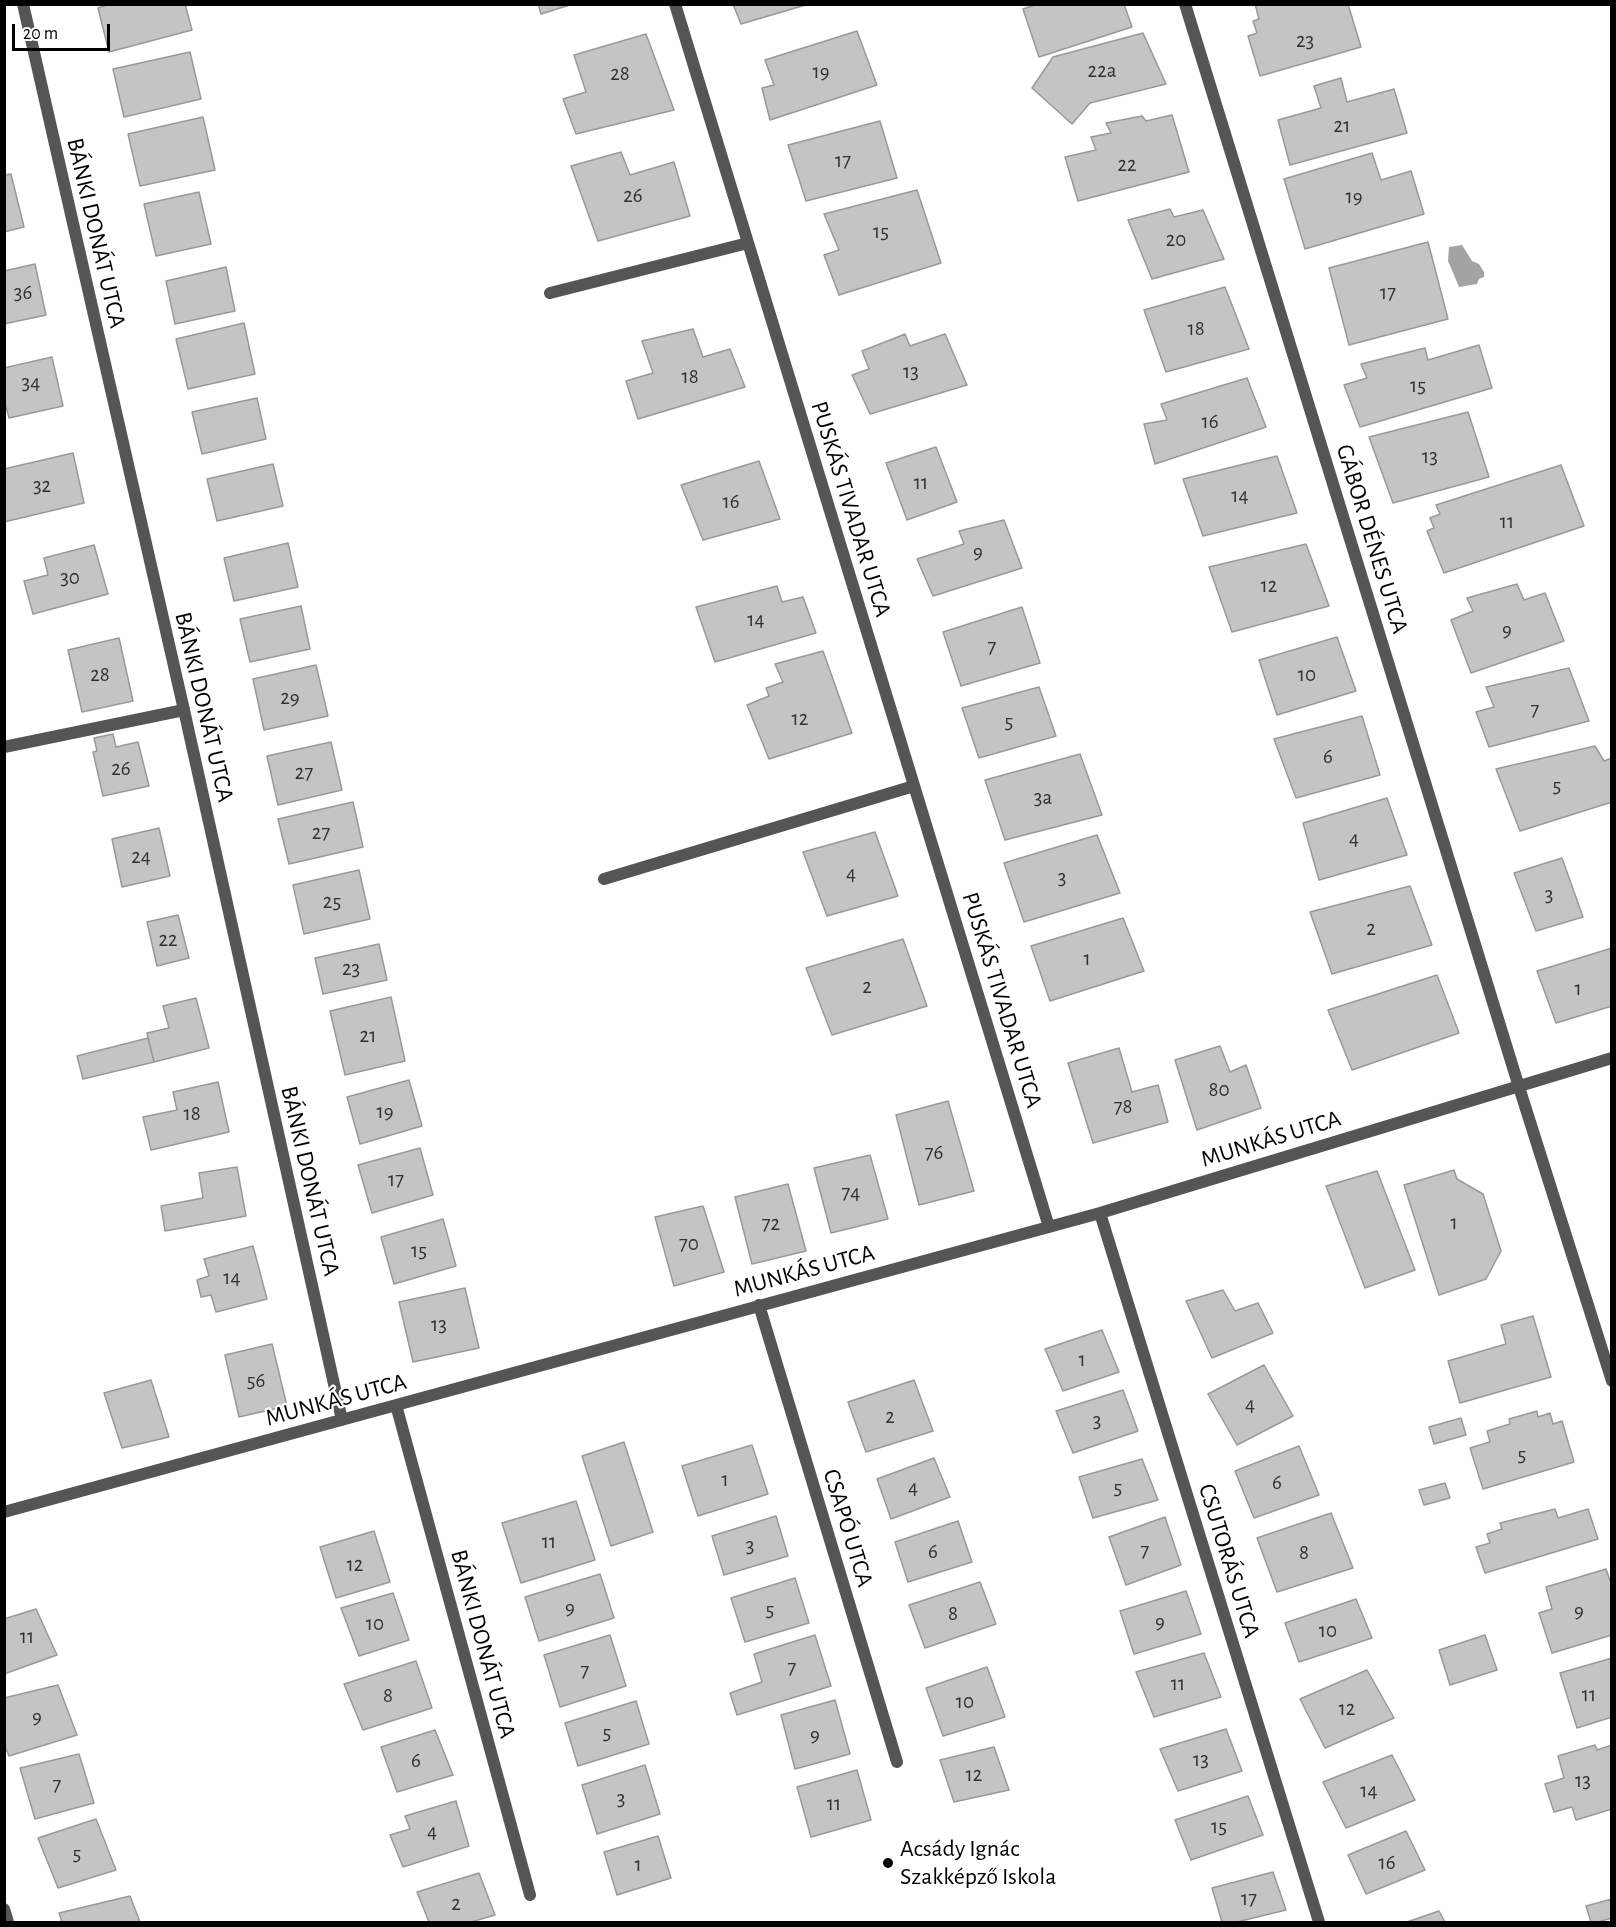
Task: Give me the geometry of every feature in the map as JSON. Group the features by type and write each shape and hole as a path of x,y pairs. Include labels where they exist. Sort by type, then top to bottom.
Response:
{"street":[{"name":"BÁNKI DONÁT UTCA","path":"22,4 184,710 342,1420"},
{"name":"PUSKÁS TIVADAR UTCA","path":"675,4 1049,1227"},
{"name":"GÁBOR DÉNES UTCA","path":"1185,4 1611,1381"},
{"path":"550,293 748,243"},
{"path":"4,747 184,710"},
{"path":"604,879 914,786"},
{"name":"MUNKÁS UTCA","path":"4,1512 1100,1213 1611,1058"},
{"name":"CSUTORÁS UTCA","path":"1100,1213 1319,1923"},
{"name":"CSAPÓ UTCA","path":"759,1305 897,1762"},
{"name":"BÁNKI DONÁT UTCA","path":"396,1405 530,1895"},
{"path":"4,1909 8,1923"}],"shaded area":[{"path":"1462,245 1472,261 1479,264 1484,277 1479,279 1477,284 1459,287 1448,261 1449,247"}],"building":[{"path":"110,4 185,4 192,30 109,52 98,8"},
{"path":"538,4 573,4 541,14"},
{"path":"733,4 809,4 741,24"},
{"path":"1038,4 1124,4 1132,27 1039,57 1023,9"},
{"path":"1255,4 1348,4 1361,47 1260,76 1248,36 1257,33 1253,21 1259,19"},
{"path":"857,31 877,85 770,120 762,88 774,85 765,60"},
{"path":"1143,33 1166,84 1090,103 1072,124 1032,88 1053,57"},
{"path":"646,34 674,110 576,134 563,99 586,92 574,55"},
{"path":"190,52 201,99 124,117 113,69"},
{"path":"1341,78 1347,102 1394,89 1407,133 1290,165 1278,120 1321,108 1314,86"},
{"path":"1172,115 1189,172 1078,201 1065,157 1096,150 1091,137 1111,133 1106,123 1142,116 1146,121"},
{"path":"203,117 215,170 140,186 128,134"},
{"path":"880,121 897,178 806,201 788,145"},
{"path":"621,152 630,175 674,162 690,216 598,241 571,166"},
{"path":"1372,153 1381,180 1411,171 1424,214 1305,249 1284,179"},
{"path":"11,174 24,227 4,232 4,175"},
{"path":"917,190 941,263 839,295 824,255 839,250 824,214"},
{"path":"199,192 211,244 156,256 144,204"},
{"path":"1170,209 1174,217 1203,210 1224,259 1152,279 1128,220"},
{"path":"1428,242 1448,319 1349,345 1329,268"},
{"path":"35,264 46,315 4,324 4,271"},
{"path":"226,267 235,311 175,324 166,281"},
{"path":"1225,287 1249,349 1166,372 1144,310"},
{"path":"244,323 255,374 188,389 176,339"},
{"path":"693,329 703,357 730,349 745,387 638,419 626,381 653,373 642,341"},
{"path":"905,334 910,346 945,334 967,385 870,414 852,375 869,369 862,351"},
{"path":"1479,345 1492,388 1360,427 1344,385 1367,378 1361,364 1425,348 1428,360"},
{"path":"52,357 63,406 9,418 4,399 4,368"},
{"path":"1247,378 1266,427 1155,464 1144,424 1167,420 1161,404"},
{"path":"257,398 266,439 202,454 192,412"},
{"path":"1468,412 1489,477 1393,503 1369,437"},
{"path":"936,447 957,502 907,520 886,463"},
{"path":"73,453 84,503 4,522 4,469"},
{"path":"1277,456 1297,513 1203,536 1183,479"},
{"path":"759,461 780,519 703,540 681,485"},
{"path":"273,464 283,506 217,521 207,479"},
{"path":"1561,465 1584,526 1444,573 1427,531 1434,528 1430,518 1440,514 1436,505"},
{"path":"1004,520 1022,568 933,596 917,559 964,544 959,531"},
{"path":"288,543 298,587 234,601 224,558"},
{"path":"1306,544 1329,606 1232,632 1209,567"},
{"path":"94,545 108,594 33,614 24,581 48,575 44,558"},
{"path":"1517,584 1524,600 1545,593 1564,641 1471,673 1451,620 1473,611 1467,598"},
{"path":"777,586 782,602 803,597 816,633 715,662 696,607"},
{"path":"301,606 310,649 250,662 240,619"},
{"path":"1022,607 1040,663 961,686 943,632"},
{"path":"1337,637 1356,691 1277,715 1259,660"},
{"path":"119,638 133,701 82,712 68,650"},
{"path":"823,651 852,733 769,759 747,705 769,696 766,688 783,682 775,664"},
{"path":"316,665 328,716 264,730 253,679"},
{"path":"1569,668 1589,721 1489,747 1476,712 1494,707 1486,687"},
{"path":"1039,687 1056,736 979,758 962,708"},
{"path":"1362,716 1380,775 1296,798 1274,739"},
{"path":"113,734 116,747 138,742 149,786 103,796 93,752 97,751 94,738"},
{"path":"331,742 342,790 278,805 267,756"},
{"path":"1595,746 1604,761 1612,758 1612,802 1520,831 1496,769"},
{"path":"1080,754 1102,815 1005,840 985,780"},
{"path":"1387,798 1407,855 1319,880 1303,823"},
{"path":"353,802 363,847 289,864 278,819"},
{"path":"159,828 170,876 122,887 112,839"},
{"path":"875,832 898,896 827,916 803,852"},
{"path":"1097,835 1120,893 1024,922 1004,863"},
{"path":"1562,858 1583,917 1536,931 1514,873"},
{"path":"359,870 370,919 304,934 293,885"},
{"path":"1410,886 1432,945 1332,974 1310,912"},
{"path":"178,915 189,958 157,966 147,922"},
{"path":"1123,918 1144,971 1050,1001 1031,946"},
{"path":"903,939 927,1006 832,1035 806,968"},
{"path":"379,944 387,980 323,994 315,958"},
{"path":"1612,948 1612,1006 1556,1023 1537,971"},
{"path":"1437,975 1459,1033 1352,1070 1328,1010"},
{"path":"391,997 405,1061 345,1075 330,1011"},
{"path":"196,998 209,1048 154,1062 147,1033 169,1028 163,1006"},
{"path":"148,1038 154,1062 83,1079 77,1056"},
{"path":"1220,1046 1230,1072 1246,1065 1261,1108 1197,1130 1175,1060"},
{"path":"1119,1048 1132,1092 1158,1085 1168,1122 1093,1143 1068,1063"},
{"path":"409,1080 422,1126 360,1144 347,1097"},
{"path":"218,1082 229,1132 151,1150 143,1117 177,1110 173,1092"},
{"path":"948,1101 974,1191 919,1205 896,1115"},
{"path":"420,1148 433,1195 372,1213 358,1165"},
{"path":"870,1155 888,1219 831,1233 814,1168"},
{"path":"237,1167 246,1216 165,1231 161,1206 203,1198 199,1173"},
{"path":"1454,1170 1457,1179 1483,1194 1501,1251 1486,1279 1439,1295 1404,1185"},
{"path":"1377,1171 1415,1270 1365,1288 1326,1186"},
{"path":"788,1184 806,1251 752,1264 735,1197"},
{"path":"703,1206 724,1272 674,1286 655,1217"},
{"path":"443,1219 456,1266 394,1284 381,1237"},
{"path":"253,1246 267,1299 216,1312 211,1295 201,1297 197,1280 209,1276 204,1259"},
{"path":"465,1288 479,1348 413,1362 399,1302"},
{"path":"1223,1290 1235,1311 1258,1303 1273,1333 1212,1358 1186,1301"},
{"path":"1533,1316 1551,1377 1460,1403 1448,1361 1506,1344 1501,1325"},
{"path":"1102,1330 1119,1372 1063,1391 1045,1349"},
{"path":"272,1344 287,1406 239,1417 225,1355"},
{"path":"1264,1365 1293,1416 1237,1445 1208,1394"},
{"path":"151,1380 169,1437 122,1448 104,1393"},
{"path":"914,1380 933,1431 866,1452 848,1402"},
{"path":"1123,1390 1138,1431 1073,1453 1056,1411"},
{"path":"1537,1411 1538,1417 1550,1413 1553,1424 1562,1421 1574,1462 1483,1489 1470,1448 1490,1442 1487,1431 1510,1424 1509,1419"},
{"path":"1461,1418 1466,1435 1434,1444 1429,1427"},
{"path":"624,1442 653,1532 611,1546 582,1456"},
{"path":"752,1445 768,1494 698,1516 682,1466"},
{"path":"1299,1446 1319,1495 1254,1518 1235,1471"},
{"path":"934,1458 950,1497 891,1519 877,1479"},
{"path":"1142,1459 1158,1500 1093,1518 1079,1477"},
{"path":"1445,1483 1450,1498 1424,1505 1419,1490"},
{"path":"576,1501 595,1560 521,1583 502,1523"},
{"path":"1555,1509 1558,1518 1588,1509 1598,1539 1485,1573 1476,1547 1490,1543 1487,1534 1502,1529 1500,1523"},
{"path":"1331,1513 1353,1568 1277,1592 1257,1538"},
{"path":"776,1516 788,1556 724,1575 712,1536"},
{"path":"1165,1517 1181,1565 1126,1585 1109,1537"},
{"path":"958,1521 972,1562 908,1582 895,1542"},
{"path":"374,1531 390,1582 336,1598 320,1547"},
{"path":"1606,1569 1612,1586 1612,1635 1552,1653 1539,1613 1552,1609 1546,1587"},
{"path":"600,1574 614,1618 539,1641 525,1597"},
{"path":"795,1578 809,1623 745,1642 731,1598"},
{"path":"980,1582 996,1624 925,1648 909,1605"},
{"path":"1186,1591 1201,1634 1134,1654 1120,1611"},
{"path":"393,1593 409,1640 359,1656 341,1608"},
{"path":"1356,1599 1372,1638 1299,1662 1285,1623"},
{"path":"36,1609 57,1655 4,1674 4,1619"},
{"path":"610,1635 626,1686 560,1707 544,1655"},
{"path":"815,1635 831,1686 737,1715 730,1693 762,1682 754,1654"},
{"path":"1485,1635 1497,1670 1450,1685 1439,1650"},
{"path":"1204,1653 1221,1697 1154,1717 1136,1672"},
{"path":"1612,1658 1612,1717 1577,1728 1560,1673"},
{"path":"416,1661 432,1708 363,1730 344,1684"},
{"path":"987,1667 1005,1717 943,1736 926,1688"},
{"path":"1367,1670 1394,1718 1325,1748 1300,1699"},
{"path":"58,1685 77,1735 9,1756 4,1744 4,1698"},
{"path":"835,1700 850,1754 795,1769 781,1715"},
{"path":"636,1701 649,1744 578,1766 565,1723"},
{"path":"1226,1729 1242,1771 1178,1791 1160,1749"},
{"path":"435,1730 453,1775 397,1792 381,1747"},
{"path":"1595,1745 1597,1750 1612,1745 1612,1809 1576,1820 1572,1807 1554,1812 1545,1784 1564,1778 1558,1756"},
{"path":"994,1747 1009,1790 954,1802 940,1760"},
{"path":"79,1754 94,1803 35,1819 20,1768"},
{"path":"1392,1755 1415,1800 1346,1828 1323,1782"},
{"path":"645,1765 660,1814 597,1834 582,1785"},
{"path":"857,1770 871,1820 811,1837 797,1787"},
{"path":"1248,1796 1263,1835 1191,1860 1175,1820"},
{"path":"456,1801 469,1846 403,1867 390,1835 410,1829 405,1816"},
{"path":"96,1819 116,1870 58,1888 38,1838"},
{"path":"1406,1831 1425,1870 1366,1894 1348,1855"},
{"path":"658,1836 671,1878 617,1895 604,1852"},
{"path":"1273,1872 1286,1910 1237,1922 1222,1922 1212,1888"},
{"path":"479,1873 495,1915 471,1922 429,1922 417,1892"},
{"path":"130,1896 140,1922 62,1922 59,1913"},
{"path":"1612,1899 1612,1918 1591,1922 1586,1906"},
{"path":"1439,1911 1445,1922 1407,1922"}],"place":[{"name":"Acsády Ignác Szakképző Iskola","path":"888,1863"}]}
